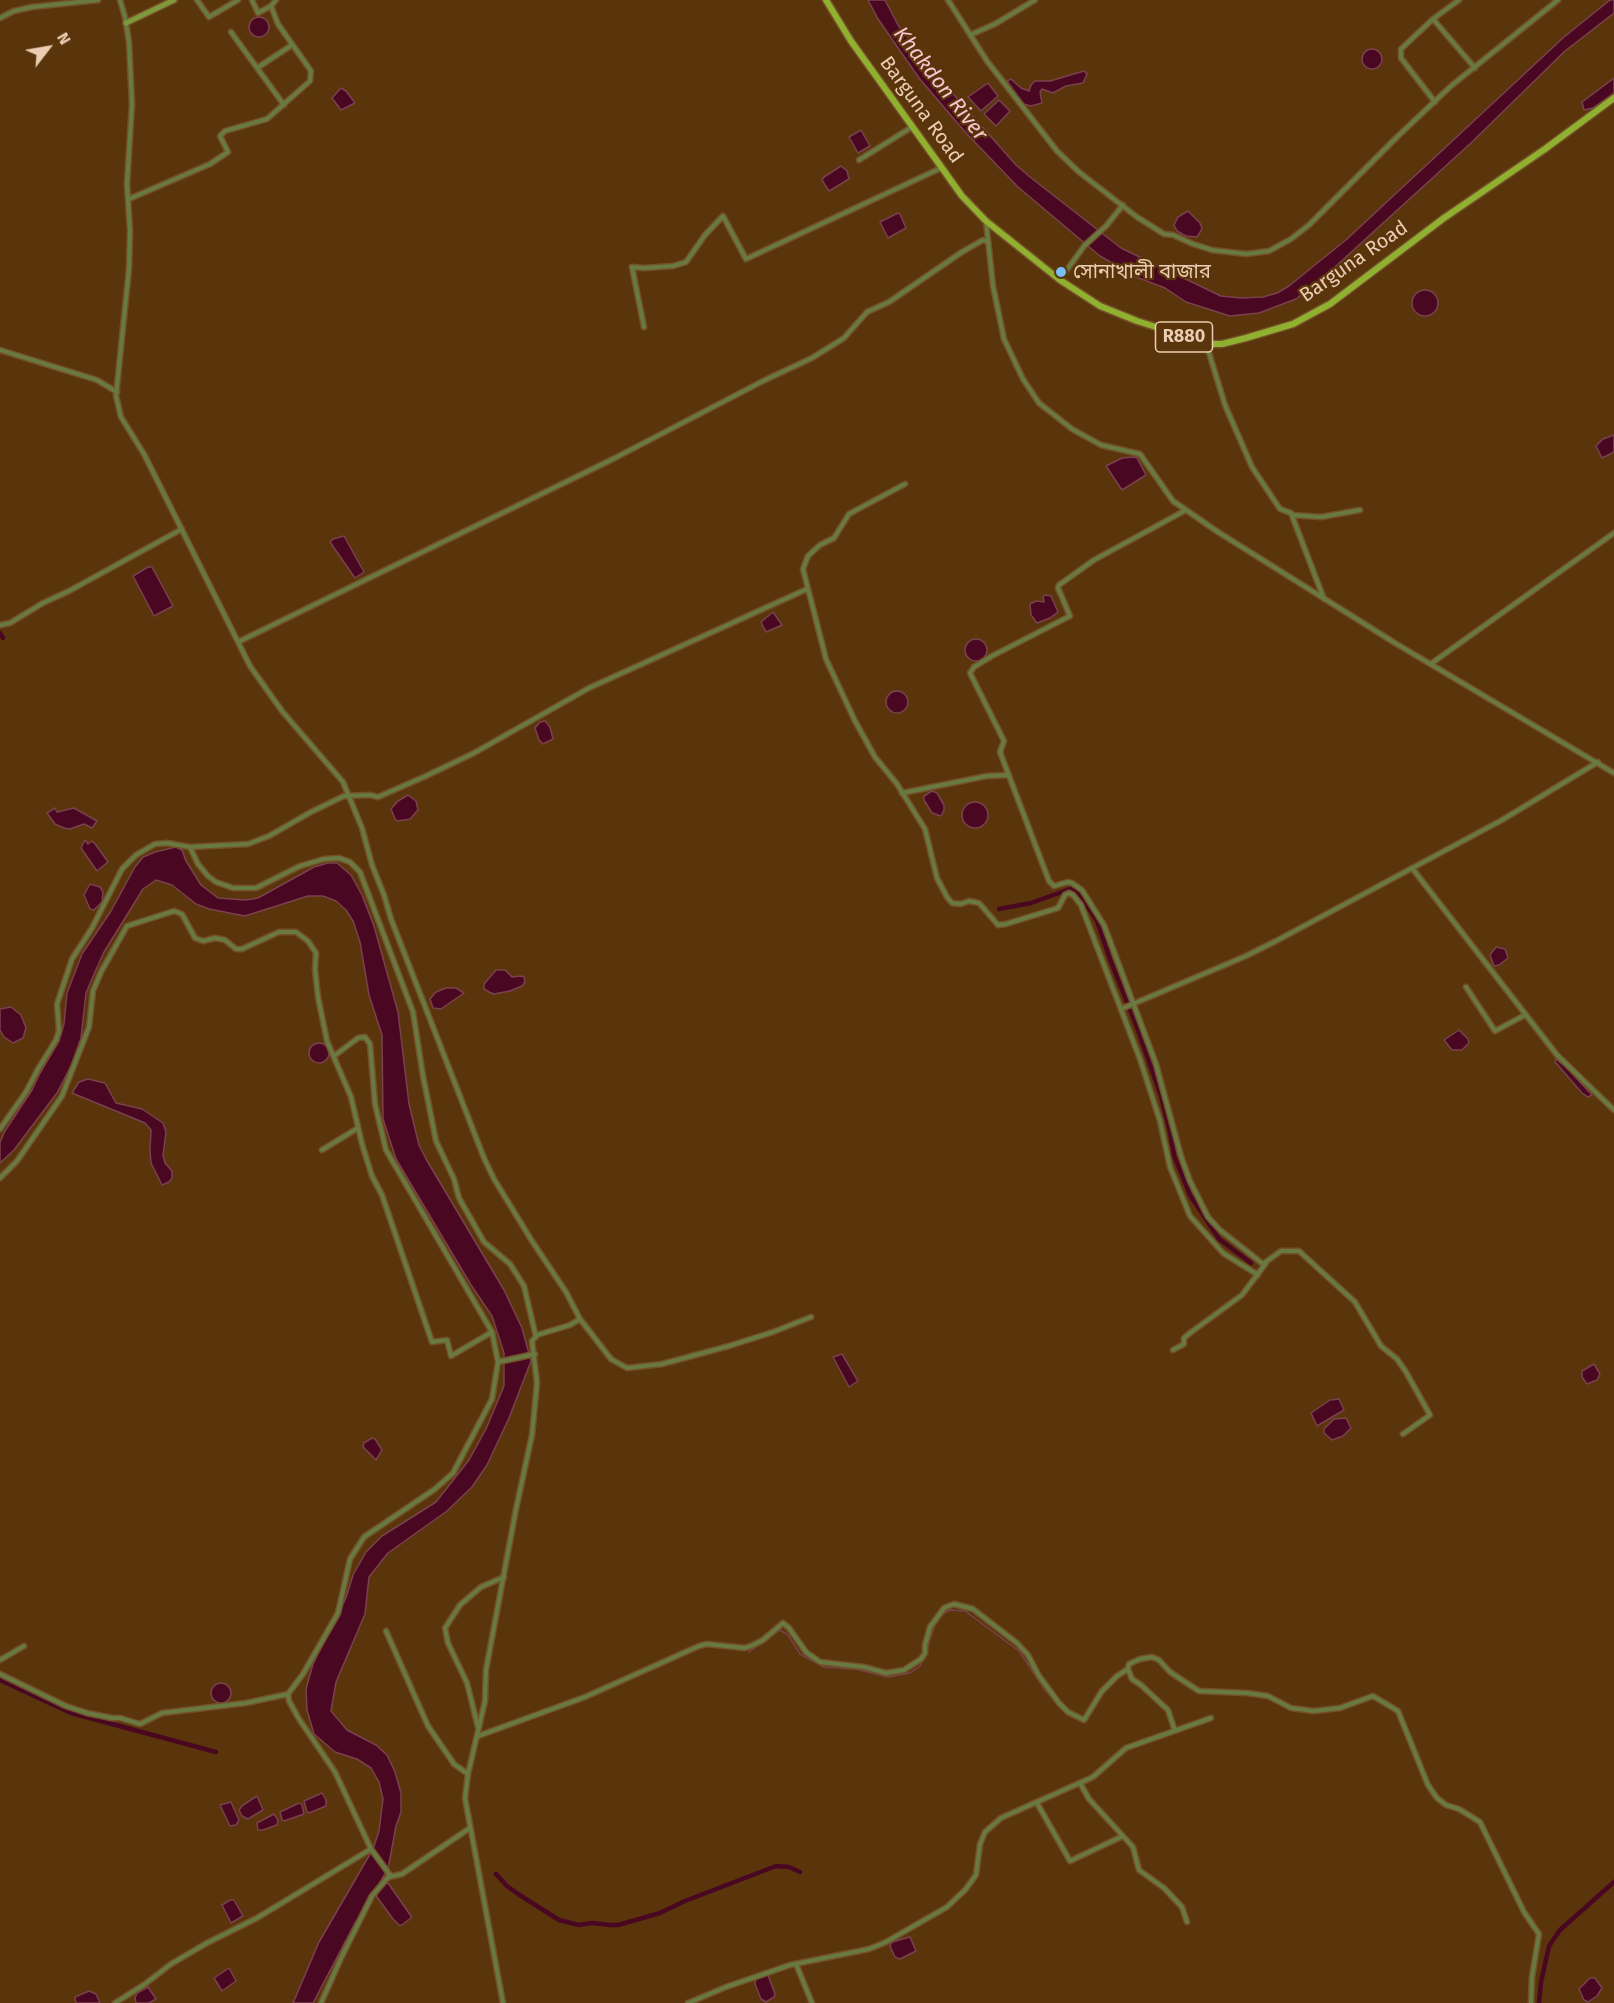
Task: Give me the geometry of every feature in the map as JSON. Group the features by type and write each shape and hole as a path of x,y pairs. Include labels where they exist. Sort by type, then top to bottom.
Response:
{"main road":[{"name":"Barguna Road","path":"826,0 851,41 942,168 962,195 986,221 1060,280 1100,306 1137,321 1206,343 1222,344 1293,324 1330,304 1444,218 1545,149 1614,98"}],"street":[{"path":"0,18 14,11 32,7 98,0"},
{"path":"120,0 126,23 132,94 127,184 129,269 117,392 121,417 144,454 250,666 282,711 343,782 362,828 372,866 391,919 484,1158 580,1318 611,1359 627,1368 662,1364 729,1346 811,1317"},
{"path":"126,23 174,0"},
{"path":"197,0 209,17 238,0"},
{"path":"252,0 258,13 271,6 276,0"},
{"path":"948,0 987,61 1057,151 1079,172 1137,217 1164,234 1173,235 1212,250 1246,254 1269,251 1292,239 1435,102 1557,0"},
{"path":"970,35 995,24 1035,0"},
{"path":"1435,102 1401,58 1401,49 1433,19 1459,0"},
{"path":"129,199 210,164 228,152 220,136 225,131 267,119 310,81 311,71 278,24 271,6"},
{"path":"1433,19 1475,68"},
{"path":"231,32 284,105"},
{"path":"257,68 292,45"},
{"path":"859,160 913,127"},
{"path":"644,327 632,267 673,266 686,262 705,235 723,216 746,259 942,168"},
{"path":"1060,280 1085,245 1102,230 1123,205"},
{"path":"986,221 993,286 1004,339 1023,379 1039,403 1072,429 1101,446 1140,454 1173,501 1186,510 1324,600 1614,773"},
{"path":"238,642 603,464 812,358 844,339 867,312 889,302 962,252 983,240 988,242"},
{"path":"1206,343 1226,405 1252,467 1280,509 1292,514 1321,517 1360,510"},
{"path":"0,350 97,380 117,392"},
{"path":"905,484 849,514 834,538 820,545 808,556 803,569 826,659 875,757 925,829 937,878 952,903 961,904 969,901 979,903 998,925 1058,908 1065,895 1069,893 1081,905 1140,1059 1157,1110 1174,1178 1190,1216 1223,1253 1258,1275"},
{"path":"1186,510 1094,560 1059,585 1058,588 1070,616 992,656 974,667 970,673 1004,741 1000,752 1049,881 1054,886 1068,882 1082,890 1104,925 1135,1003 1156,1064 1181,1156 1200,1202 1208,1217 1220,1230 1260,1262 1266,1263"},
{"path":"1292,514 1324,600"},
{"path":"0,625 10,623 182,529"},
{"path":"1432,663 1614,533"},
{"path":"0,1129 26,1092 56,1040 57,1004 72,959 92,928 122,869 136,855 155,844 167,843 190,847 248,844 269,836 344,796 378,797 474,753 589,688 807,589"},
{"path":"1121,1009 1246,956 1502,820 1598,762"},
{"path":"902,793 987,776 1009,775"},
{"path":"190,847 198,864 208,876 216,882 233,888 256,888 300,866 324,859 339,858 350,862 360,872 413,1012 436,1141 454,1179 459,1198 484,1242 504,1256 524,1286 536,1337"},
{"path":"1412,868 1557,1055 1614,1110"},
{"path":"0,1178 16,1161 62,1096 89,1027 93,991 127,926 174,911 182,914 195,938 203,941 215,938 225,940 236,949 242,949 279,932 292,931 302,935 316,953 315,969 322,1024 351,1097 372,1176 382,1195 432,1342 447,1340 452,1356 492,1332"},
{"path":"1466,987 1495,1031 1525,1015"},
{"path":"0,1674 66,1706 87,1713 120,1718 140,1724 162,1713 246,1703 288,1694 303,1674 338,1612 350,1559 364,1537 435,1490 453,1473 469,1444 492,1399 498,1362 492,1332 386,1150 375,1104 370,1044 365,1037 358,1038 333,1056"},
{"path":"321,1150 358,1128"},
{"path":"1173,1350 1184,1344 1184,1338 1190,1333 1242,1295 1266,1263 1281,1251 1299,1251 1355,1302 1381,1346 1397,1359 1406,1372 1430,1414 1403,1434"},
{"path":"503,2003 465,1798 468,1774 485,1701 486,1670 532,1434 537,1383 532,1341 537,1335 570,1325 580,1318"},
{"path":"498,1362 535,1354"},
{"path":"479,1730 467,1683 448,1643 445,1628 460,1605 481,1587 504,1577"},
{"path":"478,1736 585,1697 699,1646 707,1644 745,1648 763,1640 779,1624 783,1623 806,1652 820,1662 864,1667 886,1673 904,1670 921,1659 935,1620 944,1608 954,1604 973,1609 1017,1643 1028,1655 1039,1676 1059,1703 1068,1712 1084,1720 1102,1691 1128,1669 1129,1664 1152,1657 1199,1691 1268,1696 1291,1708 1314,1711 1340,1708 1373,1696 1398,1711 1428,1785 1437,1798 1480,1822 1524,1912 1539,1934 1532,1977 1531,2003"},
{"path":"386,1631 429,1726 454,1764 468,1774"},
{"path":"0,1660 24,1646"},
{"path":"1128,1669 1132,1679 1168,1710 1174,1731"},
{"path":"288,1694 289,1701 299,1719 335,1772 371,1849 389,1875"},
{"path":"688,2003 726,1987 796,1964 886,1942 947,1907 976,1875 980,1844 985,1832 1001,1818 1093,1777 1126,1748 1211,1718"},
{"path":"1080,1783 1089,1799 1133,1848 1139,1870 1164,1888 1182,1906 1187,1922"},
{"path":"1037,1803 1070,1861 1123,1836"},
{"path":"321,2003 372,1896 389,1875 402,1874 470,1828"},
{"path":"115,2003 171,1964 257,1918 371,1849"},
{"path":"796,1964 812,2003"}],"water":[{"name":"Khakdon River","path":"868,0 885,0 898,25 955,96 1016,165 1030,177 1121,248 1221,296 1241,298 1263,297 1289,286 1347,239 1564,37 1610,0 1614,0 1614,13 1565,51 1472,142 1325,276 1296,299 1259,313 1230,316 1186,302 1165,288 1136,277 1100,256 1018,187 966,133 919,78 878,19"},
{"path":"259,17 266,20 269,27 266,34 259,37 252,34 249,27 252,20"},
{"path":"1368,49 1376,49 1382,55 1382,63 1376,69 1368,69 1362,63 1362,55"},
{"path":"1084,71 1087,74 1083,83 1066,86 1053,93 1042,89 1040,92 1042,103 1031,106 1023,104 1007,81 1011,79 1021,88 1029,91 1035,81 1050,81"},
{"path":"1614,78 1614,93 1593,108 1584,110 1582,102"},
{"path":"988,83 998,96 981,111 968,97"},
{"path":"341,88 355,103 341,110 332,98"},
{"path":"999,100 1010,111 996,126 984,114"},
{"path":"861,130 870,146 858,153 849,137"},
{"path":"841,166 847,171 849,179 829,191 822,180"},
{"path":"1188,211 1200,223 1202,229 1197,237 1186,236 1177,231 1174,225 1178,217"},
{"path":"898,213 906,228 888,238 880,222"},
{"path":"1425,290 1434,294 1438,303 1434,312 1425,316 1416,312 1412,303 1416,294"},
{"path":"1614,435 1614,452 1602,458 1596,446 1603,439"},
{"path":"1122,458 1137,458 1146,475 1122,490 1106,466"},
{"path":"344,536 364,572 355,578 330,542"},
{"path":"152,567 173,606 154,616 133,576"},
{"path":"1045,595 1051,596 1058,612 1037,623 1031,615 1030,604 1036,601 1044,602"},
{"path":"773,612 782,625 766,632 761,622"},
{"path":"976,639 984,642 987,650 984,658 976,661 968,658 965,650 968,642"},
{"path":"897,691 907,698 908,702 901,712 897,713 887,706 886,702 893,692"},
{"path":"545,721 550,727 553,739 543,744 535,728 540,722"},
{"path":"932,791 937,793 944,805 941,816 932,813 924,800 924,796"},
{"path":"408,795 416,801 418,810 410,819 398,821 391,809"},
{"path":"975,802 984,806 988,815 984,824 975,828 966,824 962,815 966,806"},
{"path":"55,808 57,812 74,808 97,821 92,828 84,824 70,829 64,828 55,824 47,813"},
{"path":"85,840 88,844 92,841 108,862 97,871 81,848"},
{"path":"176,847 182,850 201,885 218,898 246,900 258,898 314,867 328,863 337,863 351,875 362,895 374,926 398,1012 409,1104 419,1145 504,1290 522,1328 531,1361 509,1418 487,1465 472,1487 447,1511 388,1553 369,1577 365,1614 336,1682 331,1711 347,1730 376,1745 387,1755 401,1793 401,1812 388,1869 354,1925 313,2003 293,2003 319,1942 373,1849 379,1831 383,1799 379,1782 371,1768 357,1759 335,1752 314,1734 307,1710 306,1689 313,1664 346,1598 353,1575 366,1552 382,1536 436,1502 469,1460 486,1429 504,1386 504,1353 492,1316 396,1159 383,1119 382,1035 369,995 360,942 353,921 346,910 336,901 323,896 308,896 245,916 196,904 172,885 156,880 143,889 104,952 86,993 81,1038 72,1064 57,1093 14,1150 0,1163 0,1142 5,1131 32,1090 59,1041 64,1024 67,993 82,954 143,857"},
{"path":"90,884 100,887 103,892 102,902 94,910 90,909 84,895"},
{"path":"1496,947 1505,949 1508,958 1494,966 1490,955"},
{"path":"496,970 505,970 512,977 524,977 525,982 522,986 510,991 494,994 489,992 484,989 484,984"},
{"path":"446,988 456,988 464,993 441,1009 433,1008 430,999 436,992"},
{"path":"11,1007 21,1015 26,1028 23,1038 13,1043 4,1037 0,1030 0,1009"},
{"path":"1459,1030 1469,1043 1462,1050 1452,1050 1444,1040"},
{"path":"319,1043 326,1046 329,1053 326,1060 319,1063 312,1060 309,1053 312,1046"},
{"path":"1556,1059 1592,1095 1588,1097 1582,1093 1555,1062"},
{"path":"88,1079 105,1083 116,1103 142,1109 163,1123 166,1132 163,1155 165,1163 172,1171 172,1178 169,1182 162,1185 151,1163 151,1130 145,1123 72,1093 79,1082"},
{"path":"842,1354 858,1381 849,1387 833,1357"},
{"path":"1594,1364 1600,1374 1597,1380 1587,1384 1582,1377 1582,1371"},
{"path":"1339,1399 1344,1410 1317,1426 1311,1413 1330,1400"},
{"path":"1346,1418 1351,1428 1343,1436 1332,1440 1324,1433 1324,1429 1334,1419"},
{"path":"372,1438 382,1450 376,1460 363,1447 364,1443"},
{"path":"221,1683 228,1686 231,1693 228,1700 221,1703 214,1700 211,1693 214,1686"},
{"path":"322,1793 326,1806 307,1812 304,1801"},
{"path":"257,1796 263,1810 248,1819 242,1816 239,1810"},
{"path":"231,1802 239,1820 236,1825 230,1826 220,1805"},
{"path":"299,1803 302,1805 304,1814 282,1820 280,1812"},
{"path":"274,1814 278,1820 277,1825 258,1830 257,1823"},
{"path":"386,1883 411,1916 402,1925 393,1919 377,1897 377,1893"},
{"path":"234,1900 243,1916 231,1923 222,1905"},
{"path":"910,1937 916,1951 900,1959 895,1957 890,1946 892,1942"},
{"path":"229,1968 236,1981 222,1991 214,1978"},
{"path":"768,1975 775,1994 766,2002 761,1999 755,1984 756,1978"},
{"path":"1590,1978 1595,1978 1602,1988 1597,1996 1588,2002 1584,2000 1579,1989"},
{"path":"148,1987 156,1999 149,2003 136,2003 137,1993"},
{"path":"89,1991 96,1994 100,2003 76,2003 75,1997"}],"waterway":[{"path":"0,633 3,638"},
{"path":"999,909 1031,903 1070,889 1076,892 1088,907 1097,921 1138,1030 1161,1096 1174,1155 1190,1195 1219,1239 1251,1263"},
{"path":"926,1652 934,1627 943,1614 950,1610 965,1611 1019,1651 1045,1690 1064,1711"},
{"path":"749,1652 780,1630 788,1635 800,1654 824,1667 855,1669 888,1677 910,1673 920,1666 925,1656"},
{"path":"0,1680 71,1713 216,1752"},
{"path":"1071,1716 1086,1722 1103,1694"},
{"path":"496,1874 507,1886 559,1920 579,1925 592,1923 618,1925 660,1913 776,1866 789,1867 800,1872"},
{"path":"1539,2003 1549,1946 1560,1930 1614,1882"}],"place":[{"name":"সোনাখালী বাজার","path":"1061,272"}]}
